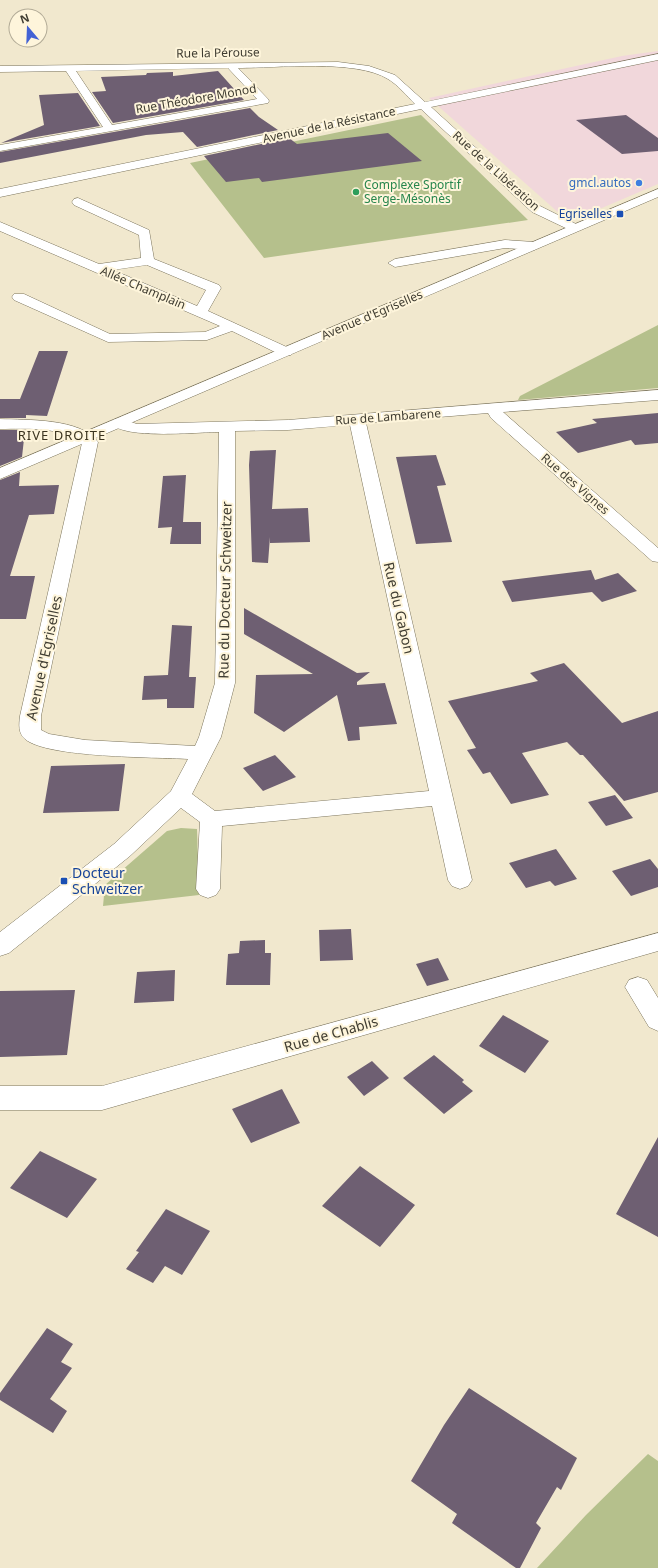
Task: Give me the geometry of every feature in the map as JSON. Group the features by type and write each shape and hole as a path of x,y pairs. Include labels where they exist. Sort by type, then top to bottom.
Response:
{"street":[{"name":"Avenue de la Résistance","path":"0,193 658,57"},
{"name":"Rue la Pérouse","path":"0,69 230,65 356,65 377,70 392,77 424,106"},
{"name":"Rue Théodore Monod","path":"109,128 264,101 230,65"},
{"path":"0,148 109,128 69,68"},
{"name":"Rue de la Libération","path":"424,106 536,209 574,228"},
{"name":"Avenue d'Egriselles","path":"0,474 658,193"},
{"path":"78,202 145,233 148,261"},
{"name":"Allée Champlain","path":"0,226 232,326 286,352"},
{"path":"395,263 506,244 534,246"},
{"path":"98,268 148,261 214,288 200,312"},
{"path":"19,297 108,338 207,336 232,326"},
{"name":"Rue de Lambarene","path":"119,423 135,429 227,428 357,420 658,395"},
{"name":"Rue des Vignes","path":"494,409 497,415 658,557"},
{"name":"Rue du Gabon","path":"357,420 460,880"},
{"path":"0,424 47,427 78,433 86,437"},
{"name":"Rue du Docteur Schweitzer","path":"0,946 122,850 180,796 210,737 225,683 227,428"},
{"name":"Avenue d'Egriselles","path":"86,437 90,442 35,698 30,726 31,732 45,741 66,744 124,749 189,751 202,754"},
{"path":"180,796 211,819 442,797"},
{"path":"208,889 211,819"},
{"name":"Rue de Chablis","path":"0,1098 102,1098 658,942"},
{"path":"638,987 658,1020"}],"shaded area":[{"path":"658,51 658,184 569,222 429,98 622,56"}],"green space":[{"name":"Complexe Sportif Serge-Mésonès","path":"421,115 528,220 264,258 190,163"},
{"path":"658,325 658,388 518,400 520,396"},
{"path":"181,828 197,829 199,895 103,906 105,885 167,831"},
{"path":"648,1454 658,1461 658,1568 537,1568 586,1515"}],"building":[{"path":"218,71 244,100 113,123 92,92 106,91 101,77 173,72 173,76"},
{"path":"78,93 100,126 1,143 44,125 39,95"},
{"path":"250,108 259,117 278,130 197,147 183,132 146,135 0,163 0,152"},
{"path":"626,115 658,138 658,151 622,154 576,120"},
{"path":"388,133 422,161 262,182 259,178 226,182 204,156 289,138 297,144"},
{"path":"39,351 68,351 47,416 26,415 26,418 0,418 0,399 20,399"},
{"path":"658,413 658,443 635,445 631,440 578,453 556,432 597,423 592,419"},
{"path":"0,430 25,430 22,457 0,466"},
{"path":"276,450 272,509 308,508 310,542 270,543 270,537 268,563 252,562 249,465 250,451"},
{"path":"436,455 446,485 437,486 452,542 416,544 396,457"},
{"path":"20,472 19,486 59,485 54,514 29,515 10,576 35,576 26,619 0,619 0,480"},
{"path":"186,475 183,522 201,522 201,544 170,544 172,527 158,528 163,476"},
{"path":"591,570 595,580 618,573 637,591 602,602 592,592 512,602 502,581"},
{"path":"244,608 357,673 370,672 357,682 357,685 385,683 397,724 359,727 360,740 348,741 337,695 284,732 254,713 256,675 313,674 244,634"},
{"path":"172,625 192,626 189,677 196,677 194,708 167,708 167,699 142,700 144,676 168,675"},
{"path":"564,663 622,723 658,711 658,792 624,801 583,755 580,755 567,742 522,753 549,795 511,804 490,772 483,774 467,750 476,748 448,701 538,681 530,673"},
{"path":"275,755 296,777 263,791 243,768"},
{"path":"125,764 119,811 43,813 51,766"},
{"path":"615,795 633,818 606,826 588,802"},
{"path":"556,849 577,879 555,886 550,881 526,888 509,863"},
{"path":"650,859 658,869 658,887 631,896 612,871"},
{"path":"351,929 353,960 320,961 319,930"},
{"path":"265,940 265,953 271,953 270,985 226,985 228,954 239,953 240,941"},
{"path":"438,958 449,980 427,986 416,964"},
{"path":"175,970 174,1001 134,1003 137,972"},
{"path":"75,990 67,1055 0,1057 0,991"},
{"path":"503,1015 549,1041 525,1073 479,1046"},
{"path":"434,1055 464,1080 462,1082 473,1091 444,1114 403,1078"},
{"path":"372,1061 389,1078 364,1096 347,1077"},
{"path":"282,1089 300,1123 251,1143 232,1109"},
{"path":"658,1137 658,1237 616,1214"},
{"path":"40,1151 97,1179 67,1218 10,1188"},
{"path":"360,1166 415,1205 380,1247 322,1206"},
{"path":"166,1209 210,1231 182,1275 165,1266 153,1283 126,1269 139,1252 136,1251"},
{"path":"47,1328 73,1344 61,1362 72,1368 50,1399 67,1411 53,1433 0,1400 0,1393"},
{"path":"469,1388 577,1458 561,1490 557,1487 536,1523 541,1528 520,1568 516,1568 452,1523 457,1514 411,1481 444,1425"}],"place":[{"name":"gmcl.autos","path":"639,183"},
{"name":"Complexe Sportif Serge-Mésonès","path":"356,192"},
{"name":"Egriselles","path":"620,214"},
{"name":"Docteur Schweitzer","path":"64,881"}],"district":[{"name":"RIVE DROITE","path":"62,435"}]}
